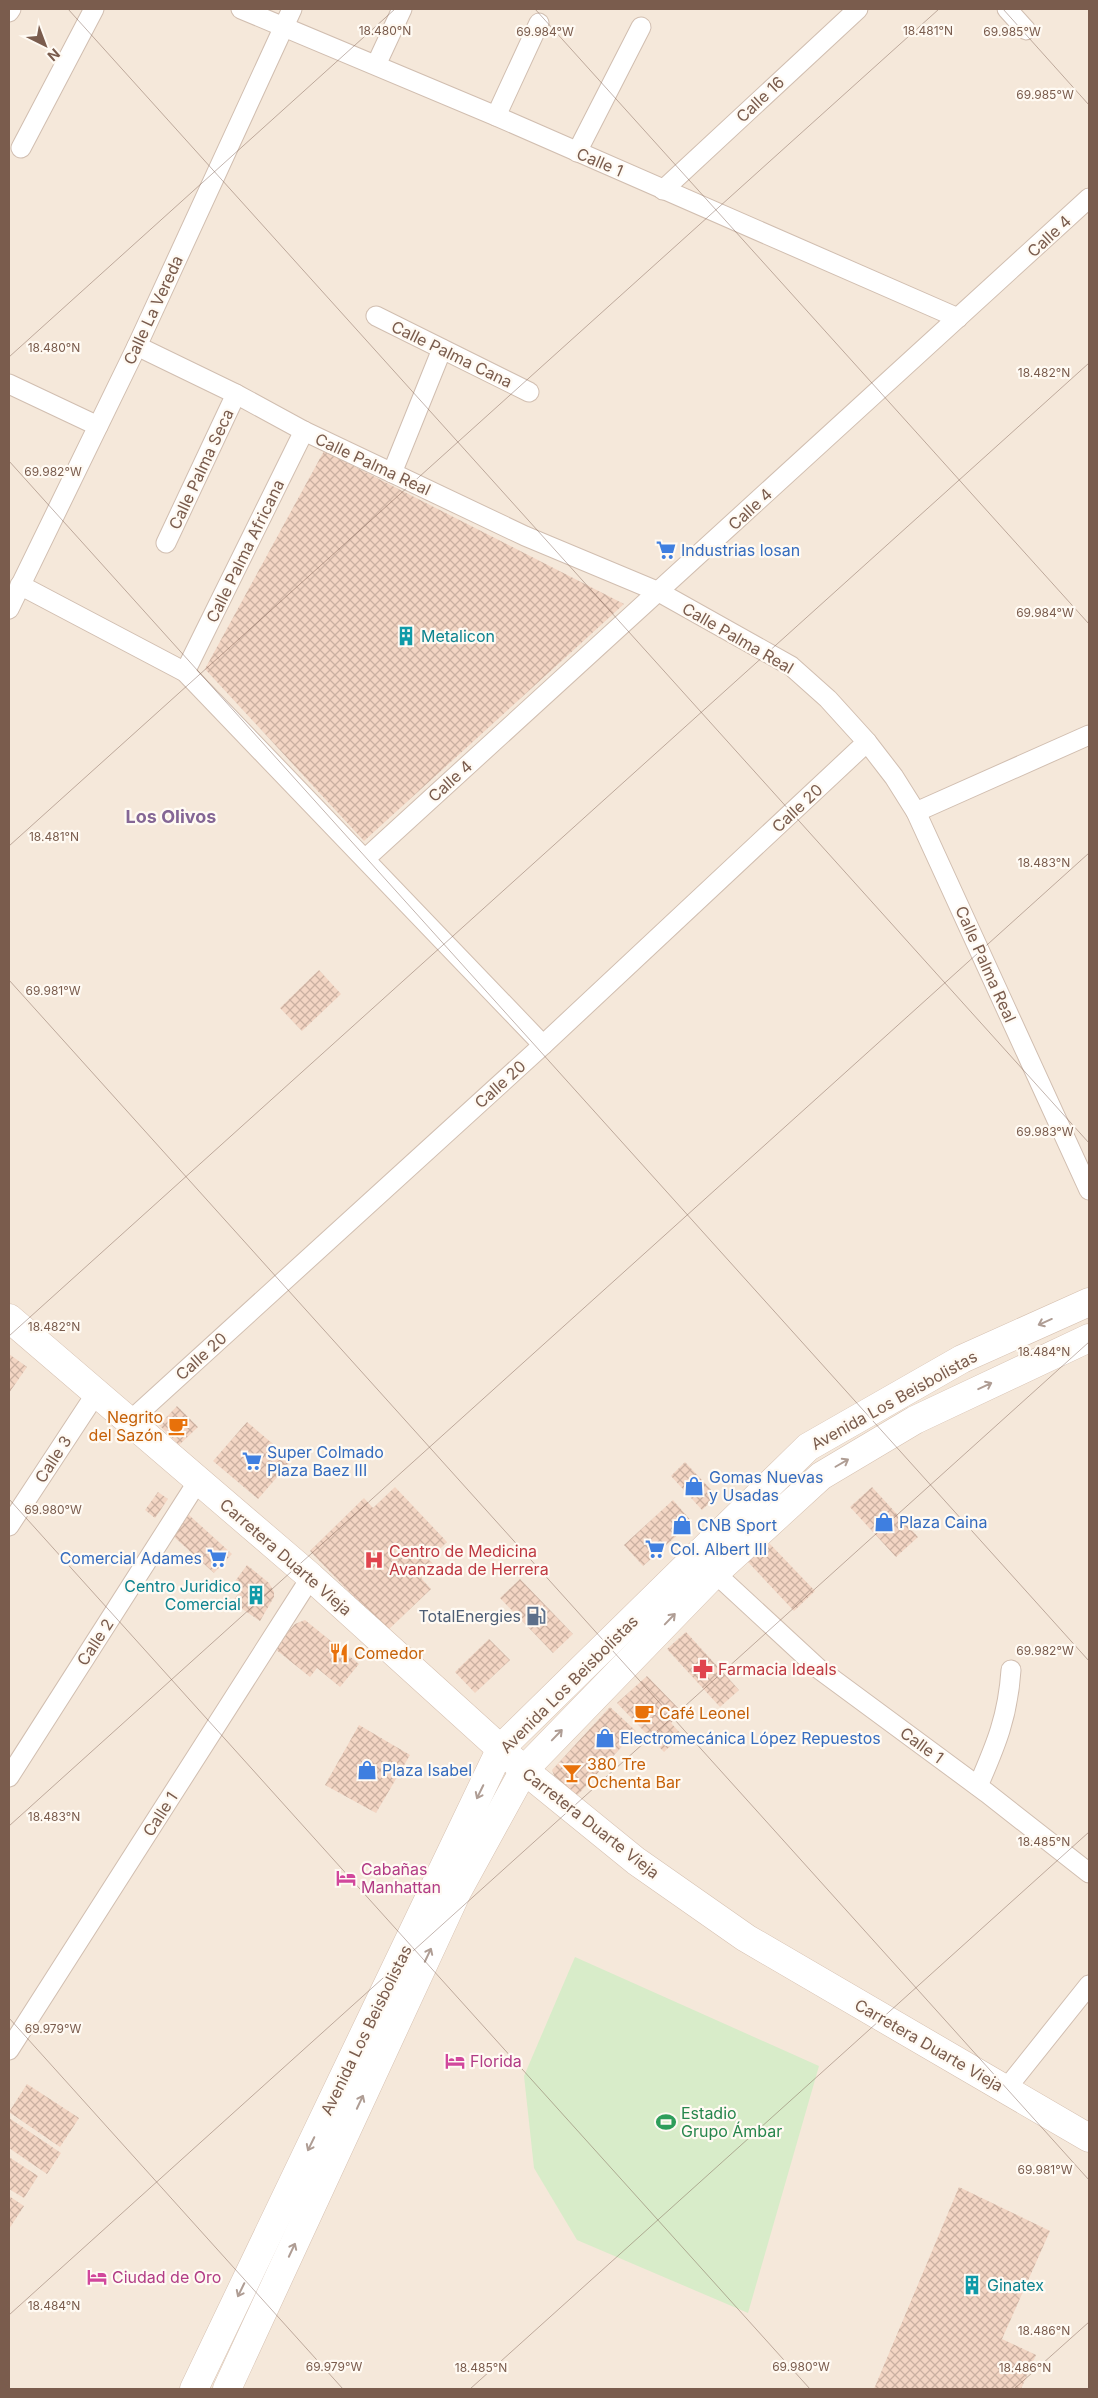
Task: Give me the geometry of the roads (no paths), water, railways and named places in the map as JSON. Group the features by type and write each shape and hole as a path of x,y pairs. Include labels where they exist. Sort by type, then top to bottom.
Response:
{"main road":[{"name":"Avenida Los Beisbolistas","path":"194,2389 501,1748 808,1447 962,1359 1089,1302"},
{"name":"Carretera Duarte Vieja","path":"9,1318 311,1577 524,1770 636,1861 746,1938 1089,2138"},
{"name":"Avenida Los Beisbolistas","path":"228,2389 457,1892 524,1770 715,1573 821,1476 924,1416 1089,1338"}],"street":[{"path":"22,148 94,9"},
{"name":"Calle 1","path":"240,9 496,116 958,318"},
{"name":"Calle La Vereda","path":"9,609 137,346 292,9"},
{"path":"376,66 402,9"},
{"name":"Calle 16","path":"663,190 858,9"},
{"path":"1007,9 1026,30"},
{"path":"496,116 540,22"},
{"path":"577,152 641,27"},
{"name":"Calle 4","path":"365,859 1089,198"},
{"name":"Calle Palma Cana","path":"376,316 529,392"},
{"name":"Calle Palma Real","path":"137,346 236,394 304,431 525,536 659,592 791,666 828,699 867,742 894,777 916,812 1089,1190"},
{"path":"392,473 442,349"},
{"path":"9,384 98,426"},
{"name":"Calle Palma Seca","path":"166,543 236,394"},
{"name":"Calle Palma Africana","path":"186,672 304,431"},
{"path":"20,585 186,672 543,1046"},
{"path":"916,812 1089,735"},
{"name":"Calle 20","path":"130,1421 543,1046 867,742"},
{"name":"Calle 3","path":"9,1526 97,1392"},
{"name":"Calle 2","path":"9,1776 198,1481"},
{"name":"Calle 1","path":"715,1573 819,1669 978,1786 1089,1873"},
{"name":"Calle 1","path":"9,2050 311,1577"},
{"path":"978,1786 995,1748 1009,1702 1011,1670"},
{"path":"1006,2089 1089,1985"}],"place":[{"name":"Industrias losan","path":"666,550"},
{"name":"Metalicon","path":"406,636"},
{"name":"Negrito del Sazón","path":"178,1426"},
{"name":"Super Colmado Plaza Baez III","path":"252,1461"},
{"name":"Gomas Nuevas y Usadas","path":"694,1486"},
{"name":"Plaza Caina","path":"884,1522"},
{"name":"CNB Sport","path":"682,1525"},
{"name":"Col. Albert III","path":"655,1549"},
{"name":"Comercial Adames","path":"217,1558"},
{"name":"Centro de Medicina Avanzada de Herrera","path":"374,1560"},
{"name":"Centro Juridico Comercial","path":"256,1595"},
{"name":"TotalEnergies","path":"536,1616"},
{"name":"Comedor","path":"339,1653"},
{"name":"Farmacia Ideals","path":"703,1669"},
{"name":"Café Leonel","path":"644,1713"},
{"name":"Electromecánica López Repuestos","path":"605,1738"},
{"name":"Plaza Isabel","path":"367,1770"},
{"name":"380 Tre Ochenta Bar","path":"572,1773"},
{"name":"Cabañas Manhattan","path":"346,1878"},
{"name":"Florida","path":"455,2061"},
{"name":"Estadio Grupo Ámbar","path":"666,2122"},
{"name":"Ciudad de Oro","path":"97,2277"},
{"name":"Ginatex","path":"972,2285"}],"district":[{"name":"Los Olivos","path":"171,816"}]}
